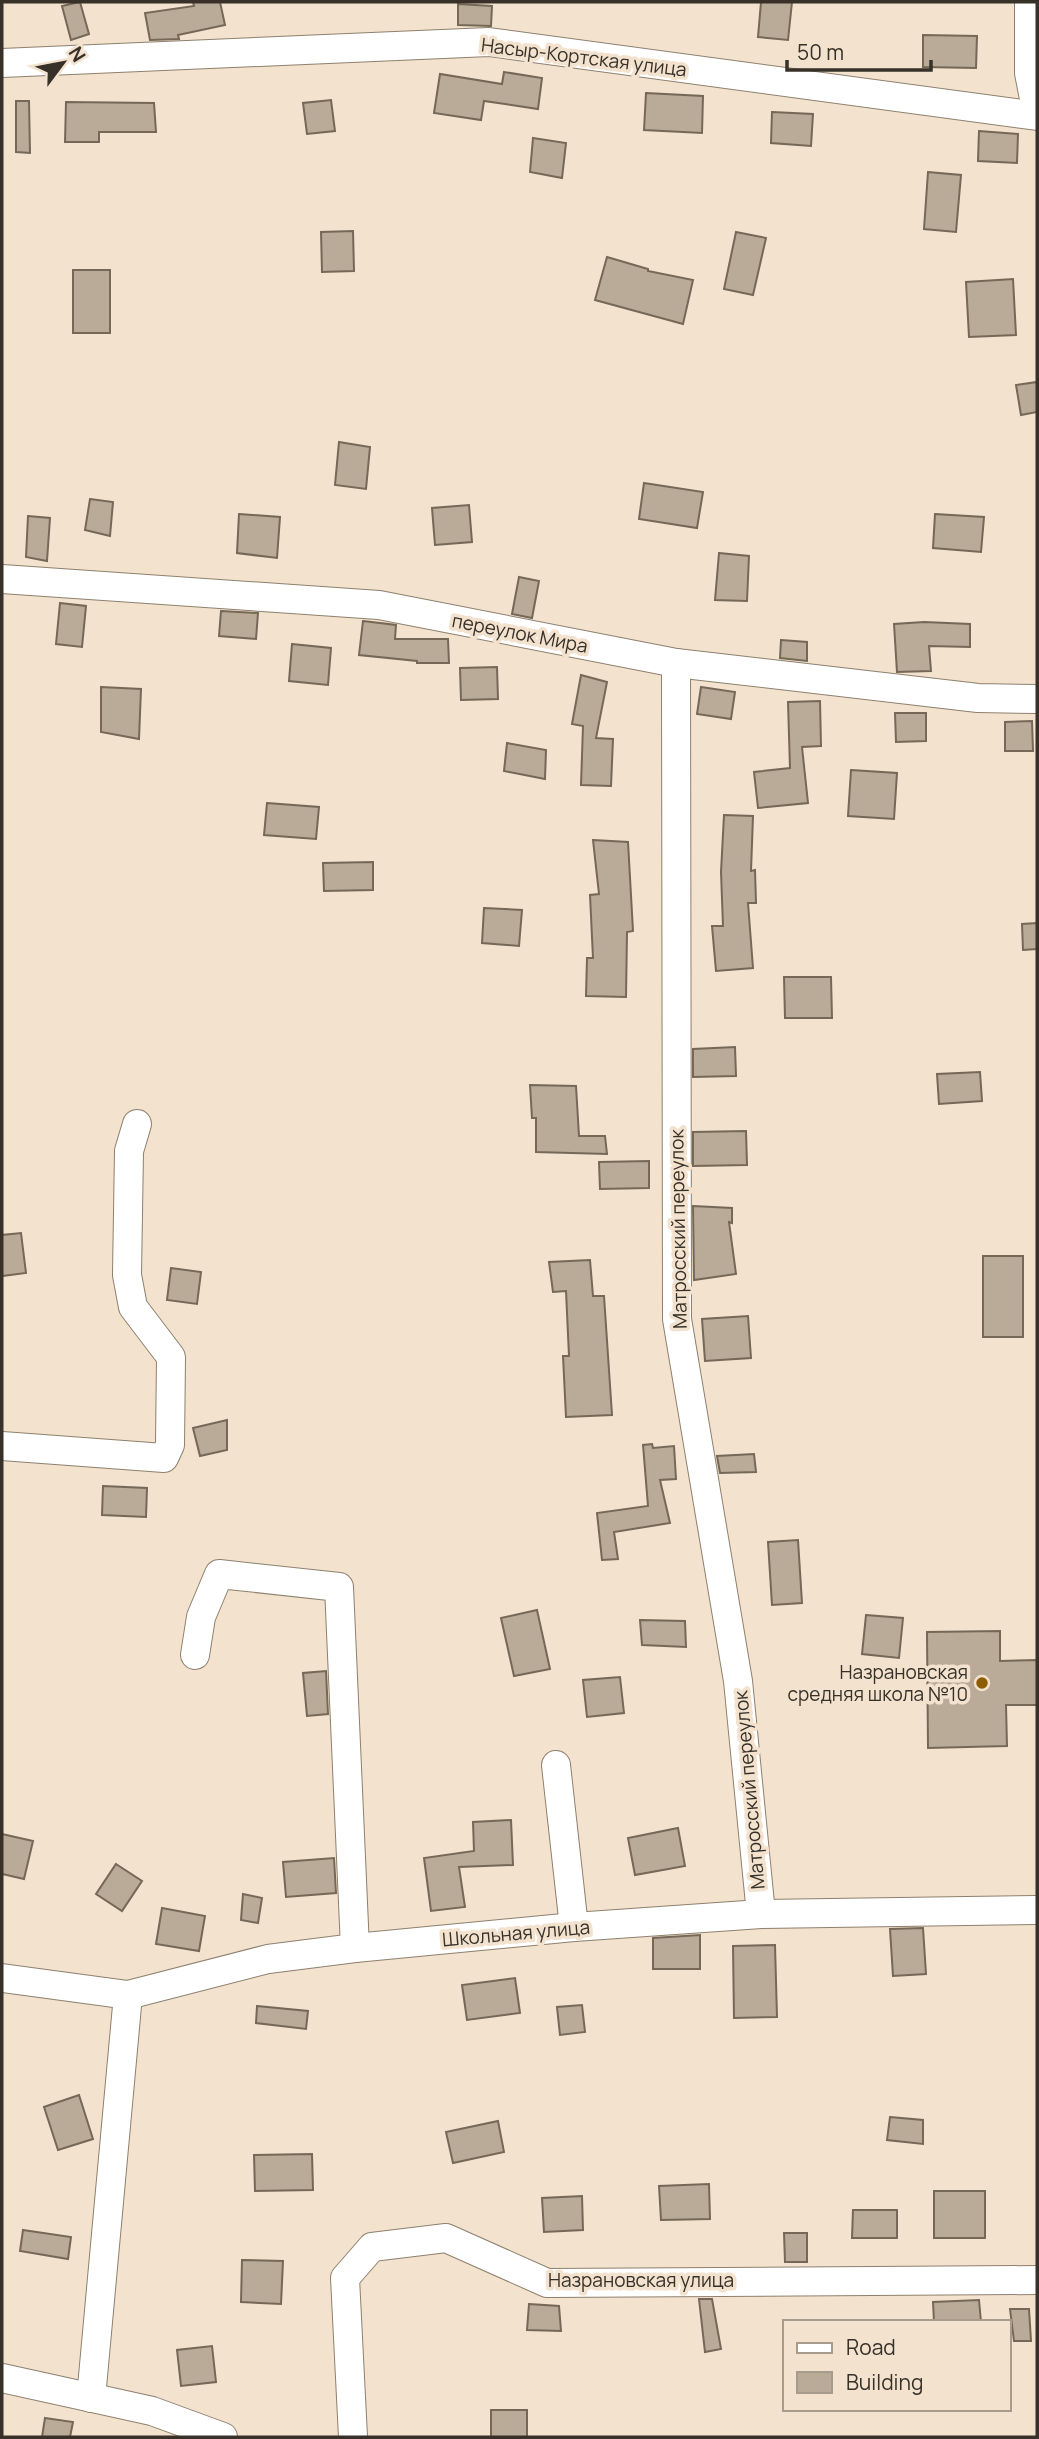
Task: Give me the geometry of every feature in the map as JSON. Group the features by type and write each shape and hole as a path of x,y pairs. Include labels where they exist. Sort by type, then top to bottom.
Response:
{"street":[{"path":"1029,2 1029,73 1037,115"},
{"name":"Насыр-Кортская улица","path":"2,63 489,42 1037,115"},
{"name":"переулок Мира","path":"2,579 379,605 676,663 978,698 1037,699"},
{"name":"Матросский переулок","path":"676,663 677,1320 738,1681 761,1914"},
{"path":"2,1446 164,1458 170,1445 171,1357 133,1307 127,1275 129,1152 137,1124"},
{"path":"195,1655 201,1618 219,1574 339,1587 355,1948"},
{"path":"556,1765 574,1927"},
{"name":"Школьная улица","path":"2,1978 128,1995 268,1959 574,1927 761,1914 1037,1910"},
{"path":"92,2398 128,1995"},
{"name":"Назрановская улица","path":"353,2437 345,2278 372,2247 446,2238 547,2283 1037,2280"},
{"path":"2,2378 152,2412 223,2437"}],"building":[{"path":"80,2 89,34 71,40 62,6"},
{"path":"193,2 220,2 225,25 178,35 179,39 150,40 145,13 194,6"},
{"path":"761,2 792,2 788,40 758,37"},
{"path":"458,4 492,6 491,26 458,25"},
{"path":"923,35 977,36 976,68 923,67"},
{"path":"504,72 542,78 538,109 484,101 481,120 434,113 440,74 502,84"},
{"path":"646,93 703,96 702,133 644,130"},
{"path":"331,100 335,131 307,134 303,103"},
{"path":"16,101 29,101 30,153 16,152"},
{"path":"66,102 154,103 156,132 99,132 99,142 65,142"},
{"path":"772,112 813,114 811,146 771,143"},
{"path":"979,131 1018,134 1017,163 978,161"},
{"path":"533,138 566,143 562,178 530,172"},
{"path":"928,172 961,175 956,232 924,229"},
{"path":"353,231 354,271 322,272 321,232"},
{"path":"736,232 766,238 753,295 724,289"},
{"path":"607,257 648,271 693,280 683,324 595,300"},
{"path":"73,270 110,270 110,333 73,333"},
{"path":"1013,279 1016,335 969,337 966,282"},
{"path":"1037,382 1037,412 1021,415 1016,385"},
{"path":"339,442 370,447 366,489 335,485"},
{"path":"644,483 703,492 697,528 639,519"},
{"path":"90,499 113,502 110,536 85,530"},
{"path":"469,505 472,542 435,545 432,508"},
{"path":"239,514 280,517 277,558 237,553"},
{"path":"935,514 984,517 981,552 933,548"},
{"path":"28,516 50,518 47,561 26,557"},
{"path":"719,553 749,556 747,601 715,600"},
{"path":"519,577 539,581 532,618 512,614"},
{"path":"60,603 86,606 82,647 56,644"},
{"path":"221,611 258,613 256,639 219,636"},
{"path":"363,621 396,625 395,639 448,639 449,663 417,663 359,655"},
{"path":"894,624 970,624 970,647 929,646 931,671 897,672"},
{"path":"781,640 807,642 807,661 780,658"},
{"path":"292,644 331,648 328,685 289,681"},
{"path":"497,667 498,699 461,700 460,668"},
{"path":"581,675 607,682 596,738 613,739 611,786 581,785 583,726 572,724"},
{"path":"101,687 141,689 139,739 101,732"},
{"path":"701,687 735,692 731,719 697,714"},
{"path":"820,701 821,746 802,747 808,803 758,808 754,772 790,768 788,702"},
{"path":"895,713 926,713 926,741 896,742"},
{"path":"1032,721 1033,751 1005,751 1005,722"},
{"path":"507,743 546,750 545,779 504,771"},
{"path":"851,770 897,773 894,819 848,816"},
{"path":"267,803 319,807 316,839 264,835"},
{"path":"724,815 753,816 751,871 755,870 756,903 748,903 753,968 716,971 712,926 723,926 721,872"},
{"path":"593,840 628,842 633,931 627,932 626,997 586,996 587,958 593,958 590,895 599,894"},
{"path":"373,862 373,890 324,891 323,863"},
{"path":"484,908 522,910 519,946 482,943"},
{"path":"1037,923 1037,949 1023,950 1022,924"},
{"path":"784,977 831,977 832,1018 785,1018"},
{"path":"735,1047 736,1076 693,1077 693,1049"},
{"path":"980,1072 982,1101 939,1104 937,1074"},
{"path":"530,1085 576,1086 579,1136 605,1136 607,1154 536,1152 536,1118 532,1118"},
{"path":"746,1131 747,1165 693,1166 693,1132"},
{"path":"649,1161 649,1188 600,1189 599,1162"},
{"path":"693,1206 732,1208 732,1223 729,1222 736,1274 694,1280"},
{"path":"21,1233 26,1273 2,1276 2,1235"},
{"path":"983,1256 1023,1256 1023,1337 983,1337"},
{"path":"590,1260 593,1296 604,1296 612,1415 566,1417 563,1356 569,1356 566,1291 553,1292 549,1262"},
{"path":"171,1268 201,1272 197,1304 167,1300"},
{"path":"748,1316 751,1358 705,1361 702,1319"},
{"path":"227,1420 227,1450 200,1456 193,1428"},
{"path":"652,1444 653,1448 674,1446 676,1479 660,1480 670,1523 614,1532 618,1559 602,1560 597,1513 648,1506 643,1445"},
{"path":"754,1454 756,1472 720,1473 717,1456"},
{"path":"103,1486 147,1488 146,1517 102,1515"},
{"path":"798,1540 802,1603 772,1605 768,1542"},
{"path":"537,1610 550,1669 514,1676 501,1618"},
{"path":"866,1615 903,1618 899,1658 862,1654"},
{"path":"640,1620 685,1621 686,1647 642,1645"},
{"name":"Назрановская средняя школа №10","path":"1000,1631 1000,1661 1037,1660 1037,1705 1006,1705 1007,1746 928,1748 927,1632"},
{"path":"326,1671 328,1714 307,1716 303,1673"},
{"path":"620,1677 624,1713 587,1717 583,1680"},
{"path":"511,1820 513,1865 459,1867 465,1907 431,1911 424,1858 474,1851 473,1822"},
{"path":"678,1828 685,1866 635,1875 628,1838"},
{"path":"2,1834 33,1841 24,1879 2,1874"},
{"path":"334,1858 336,1893 286,1897 283,1862"},
{"path":"116,1864 142,1881 122,1911 96,1894"},
{"path":"243,1894 262,1898 258,1923 241,1920"},
{"path":"162,1908 205,1916 199,1951 156,1944"},
{"path":"923,1928 926,1974 893,1976 890,1929"},
{"path":"700,1935 700,1969 653,1969 653,1938"},
{"path":"775,1945 777,2017 734,2018 733,1946"},
{"path":"515,1978 520,2013 467,2020 462,1985"},
{"path":"582,2005 585,2032 560,2035 557,2007"},
{"path":"257,2006 308,2011 306,2029 256,2023"},
{"path":"79,2095 93,2139 58,2150 44,2107"},
{"path":"890,2117 923,2120 923,2144 887,2140"},
{"path":"498,2121 504,2152 453,2163 446,2132"},
{"path":"312,2154 313,2190 255,2191 254,2155"},
{"path":"709,2184 710,2219 661,2220 659,2186"},
{"path":"934,2191 985,2191 985,2238 934,2238"},
{"path":"582,2196 583,2230 544,2232 542,2198"},
{"path":"853,2210 897,2210 897,2238 852,2238"},
{"path":"23,2230 71,2237 68,2259 20,2251"},
{"path":"784,2233 807,2233 807,2262 785,2262"},
{"path":"242,2260 283,2261 281,2304 241,2302"},
{"path":"699,2299 712,2299 721,2349 705,2352"},
{"path":"979,2300 981,2320 934,2320 933,2302"},
{"path":"529,2304 559,2306 561,2331 527,2330"},
{"path":"1010,2309 1029,2309 1031,2341 1014,2341"},
{"path":"212,2346 216,2382 181,2386 177,2350"},
{"path":"491,2410 527,2410 527,2437 491,2437"},
{"path":"45,2418 73,2422 70,2437 42,2437"}],"place":[{"name":"Назрановская средняя школа №10","path":"982,1683"}]}
